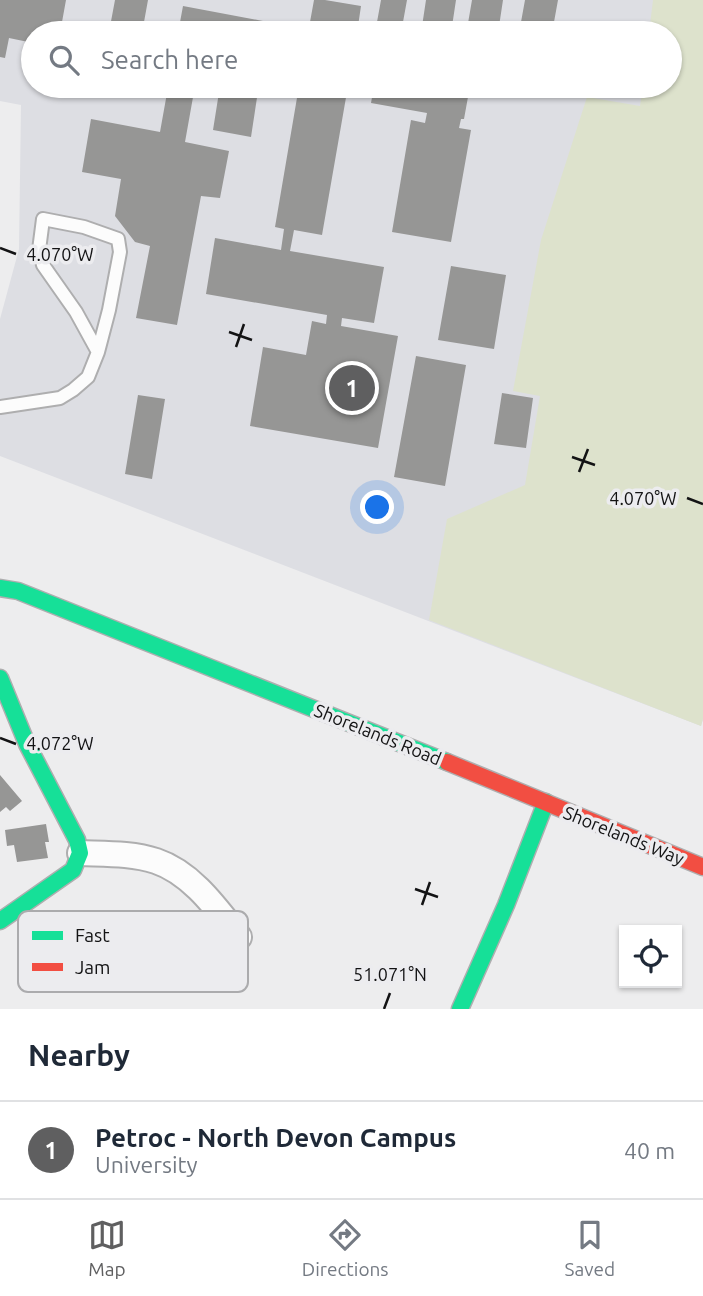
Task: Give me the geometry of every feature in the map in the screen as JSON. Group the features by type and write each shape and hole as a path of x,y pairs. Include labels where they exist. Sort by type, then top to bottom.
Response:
{"street":[{"name":"Shorelands Road","path":"0,588 18,591 100,623 546,802"},
{"path":"0,920 73,870 80,853 77,840 3,695"},
{"name":"Shorelands Way","path":"546,802 703,867"},
{"path":"460,1009 506,905 546,802"},
{"path":"80,853 117,854 157,861 190,881 218,911"}],"lane":[{"path":"0,407 60,398 88,377 98,352 109,310 120,252 118,239 84,227 43,219 39,250 43,265 76,312 98,352"}],"shaded area":[{"path":"0,0 703,0 701,726 0,456 0,319 19,249 21,105 0,101"}],"green space":[{"path":"653,0 703,0 701,726 429,620 447,519 525,485 540,396 513,391 541,240 587,98 640,106 641,98 682,98 682,21 650,21"}],"building":[{"path":"0,0 66,0 62,21 21,21 21,40 9,38 5,58 0,57"},
{"path":"115,0 148,0 144,21 111,21"},
{"path":"314,0 361,6 359,21 310,21"},
{"path":"381,0 407,0 403,21 377,21"},
{"path":"426,0 456,0 453,21 423,21"},
{"path":"472,0 503,0 500,21 468,21"},
{"path":"525,0 558,0 554,21 521,21"},
{"path":"183,6 263,21 180,21"},
{"path":"166,98 193,98 185,142 229,151 220,198 201,196 177,325 136,318 150,246 135,242 115,216 121,179 82,172 91,119 160,132"},
{"path":"218,98 257,98 251,137 213,130"},
{"path":"297,98 346,98 322,235 294,230 290,251 384,267 374,323 342,318 341,326 398,336 378,448 250,426 263,347 306,355 312,321 326,324 327,315 206,294 215,238 281,250 284,229 275,227"},
{"path":"372,98 468,98 464,119 461,119 459,128 471,130 451,242 392,232 411,120 425,123 427,113 371,103"},
{"path":"451,266 506,275 494,349 438,340"},
{"path":"416,356 466,365 445,486 394,477"},
{"path":"502,393 533,398 526,448 494,444"},
{"path":"138,395 165,399 152,479 125,474"},
{"path":"0,775 22,801 10,811 6,807 0,812"},
{"path":"46,824 48,858 17,862 14,845 7,846 5,830"}],"traffic: fast":[{"path":"0,588 18,591 447,762"},
{"path":"0,678 27,744 77,840 80,853 73,870 0,921"},
{"path":"460,1009 506,905 546,802"}],"traffic: jam":[{"path":"447,762 703,867"}],"place":[{"name":"Petroc - North Devon Campus","path":"352,388"}]}
